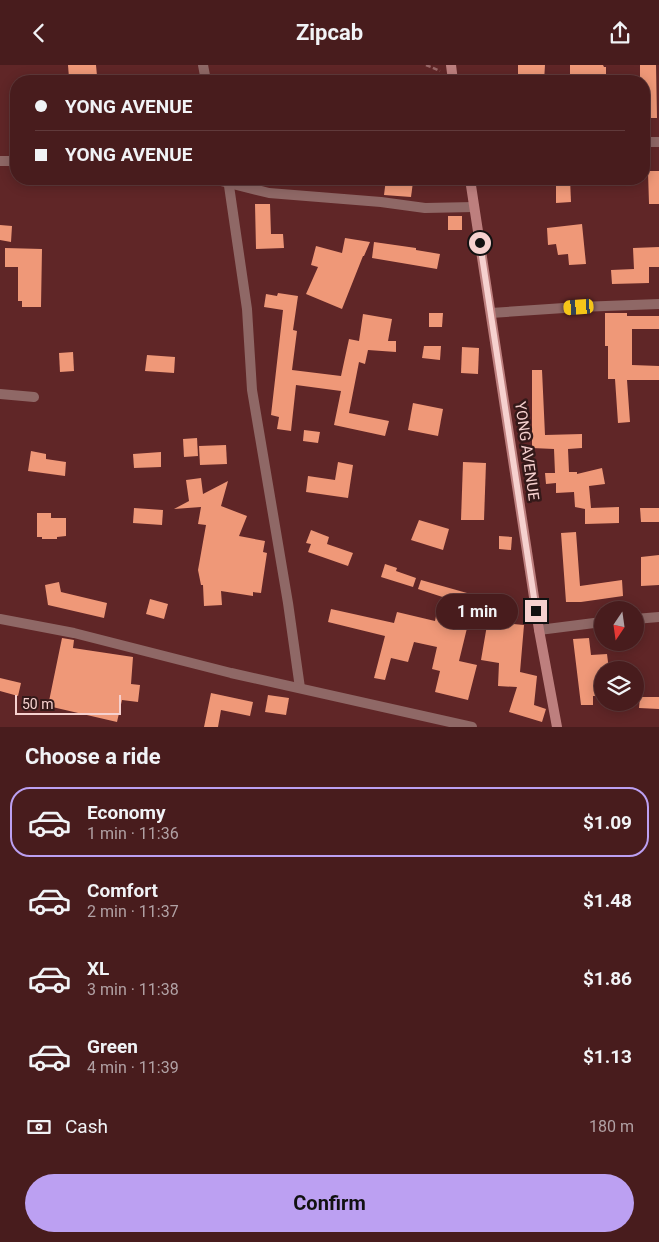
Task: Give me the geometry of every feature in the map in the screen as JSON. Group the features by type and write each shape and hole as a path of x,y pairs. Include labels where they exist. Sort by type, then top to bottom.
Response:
{"street":[{"path":"229,185 247,309 252,390 288,603 300,688"},
{"path":"242,185 269,193 380,202 425,208 474,207"},
{"name":"YONG AVENUE","path":"471,185 539,629 557,727"},
{"path":"491,313 659,304"},
{"path":"0,394 34,397"},
{"path":"644,618 659,617"},
{"path":"0,619 74,633 231,673 472,727"},
{"path":"539,629 594,623"}],"building":[{"path":"68,65 96,65 97,75 69,75"},
{"path":"518,65 545,65 544,75 518,75"},
{"path":"570,65 603,65 606,67 606,75 570,75"},
{"path":"640,65 656,65 657,118 650,118 650,75 640,75"},
{"path":"650,171 659,171 659,204 649,204"},
{"path":"385,185 413,185 411,197 384,195"},
{"path":"556,185 570,185 571,202 556,203"},
{"path":"255,204 270,204 271,234 283,234 284,248 256,249"},
{"path":"448,216 462,216 462,230 448,230"},
{"path":"582,224 586,264 569,265 568,254 558,255 556,244 548,245 547,228"},
{"path":"0,225 12,226 11,242 0,240"},
{"path":"345,238 370,242 342,309 306,294 318,267 311,265 316,246 342,253"},
{"path":"374,242 416,248 416,250 440,254 437,269 372,258"},
{"path":"659,247 659,267 649,267 649,283 612,284 611,270 634,269 633,248"},
{"path":"5,248 42,249 41,307 22,307 22,301 18,301 18,267 5,267"},
{"path":"278,293 298,296 293,330 297,331 292,370 341,376 349,339 359,341 363,314 392,319 388,341 396,341 396,352 368,350 365,364 359,362 349,413 389,421 385,436 334,425 341,391 296,385 291,431 277,429 279,417 271,415 283,310 264,307 266,294 277,296"},
{"path":"429,313 443,313 442,327 429,327"},
{"path":"605,313 627,313 627,316 659,316 659,329 632,329 632,365 659,366 659,380 627,380 630,422 618,423 615,379 608,379"},
{"path":"424,346 441,346 440,360 422,358"},
{"path":"462,347 479,348 478,374 461,373"},
{"path":"73,352 74,371 60,372 59,353"},
{"path":"147,355 175,357 174,373 145,371"},
{"path":"532,370 542,370 545,435 582,434 582,448 568,449 569,472 577,472 577,474 602,468 605,484 589,486 591,508 619,507 619,523 585,524 585,509 575,507 574,492 556,493 556,483 546,484 545,473 555,473 554,449 532,448"},
{"path":"413,403 443,409 438,436 408,430"},
{"path":"304,430 320,432 318,443 303,441"},
{"path":"197,438 198,456 184,457 183,439"},
{"path":"226,445 227,464 200,465 199,446"},
{"path":"31,451 46,454 46,459 66,462 65,476 28,471"},
{"path":"161,452 161,467 134,468 133,454"},
{"path":"338,462 353,465 348,498 306,492 308,476 335,480"},
{"path":"463,462 486,463 484,520 461,520"},
{"path":"201,478 203,494 228,481 221,506 247,516 239,536 265,541 263,552 267,553 261,593 253,592 253,596 221,591 222,605 204,606 203,585 201,585 198,570 206,525 198,524 201,507 174,509 189,501 186,480"},
{"path":"134,508 163,510 162,525 133,523"},
{"path":"640,508 659,508 659,522 641,522"},
{"path":"37,513 51,513 51,518 66,518 66,536 57,537 57,539 37,537"},
{"path":"419,520 449,529 443,550 411,540"},
{"path":"311,530 329,537 327,544 353,553 348,566 308,552 311,544 306,543"},
{"path":"576,532 580,586 622,580 623,596 581,602 566,602 561,533"},
{"path":"499,536 512,537 511,550 499,549"},
{"path":"659,555 659,585 641,586 641,557"},
{"path":"385,564 397,568 396,571 416,578 413,587 381,577"},
{"path":"421,580 467,593 464,604 418,589"},
{"path":"59,582 61,592 107,603 104,618 48,605 45,585"},
{"path":"150,599 168,604 164,619 146,614"},
{"path":"331,609 394,623 397,612 435,621 436,616 468,624 459,661 477,665 468,700 435,692 440,671 432,669 437,647 414,642 408,662 391,658 385,680 374,678 385,636 328,622"},
{"path":"504,623 524,625 520,672 537,676 534,705 546,709 542,722 509,712 517,687 498,686 499,663 481,660 487,625 503,627"},
{"path":"62,638 74,640 73,648 133,657 131,684 140,685 138,702 122,700 117,722 48,706"},
{"path":"589,638 591,655 607,654 608,661 594,661 593,705 581,705 573,639"},
{"path":"0,678 21,683 18,696 0,691"},
{"path":"211,693 253,702 250,716 221,710 218,727 204,727"},
{"path":"268,695 289,698 286,715 265,712"},
{"path":"644,697 659,697 659,709 644,708"}],"route":[{"path":"480,243 536,611"}]}
